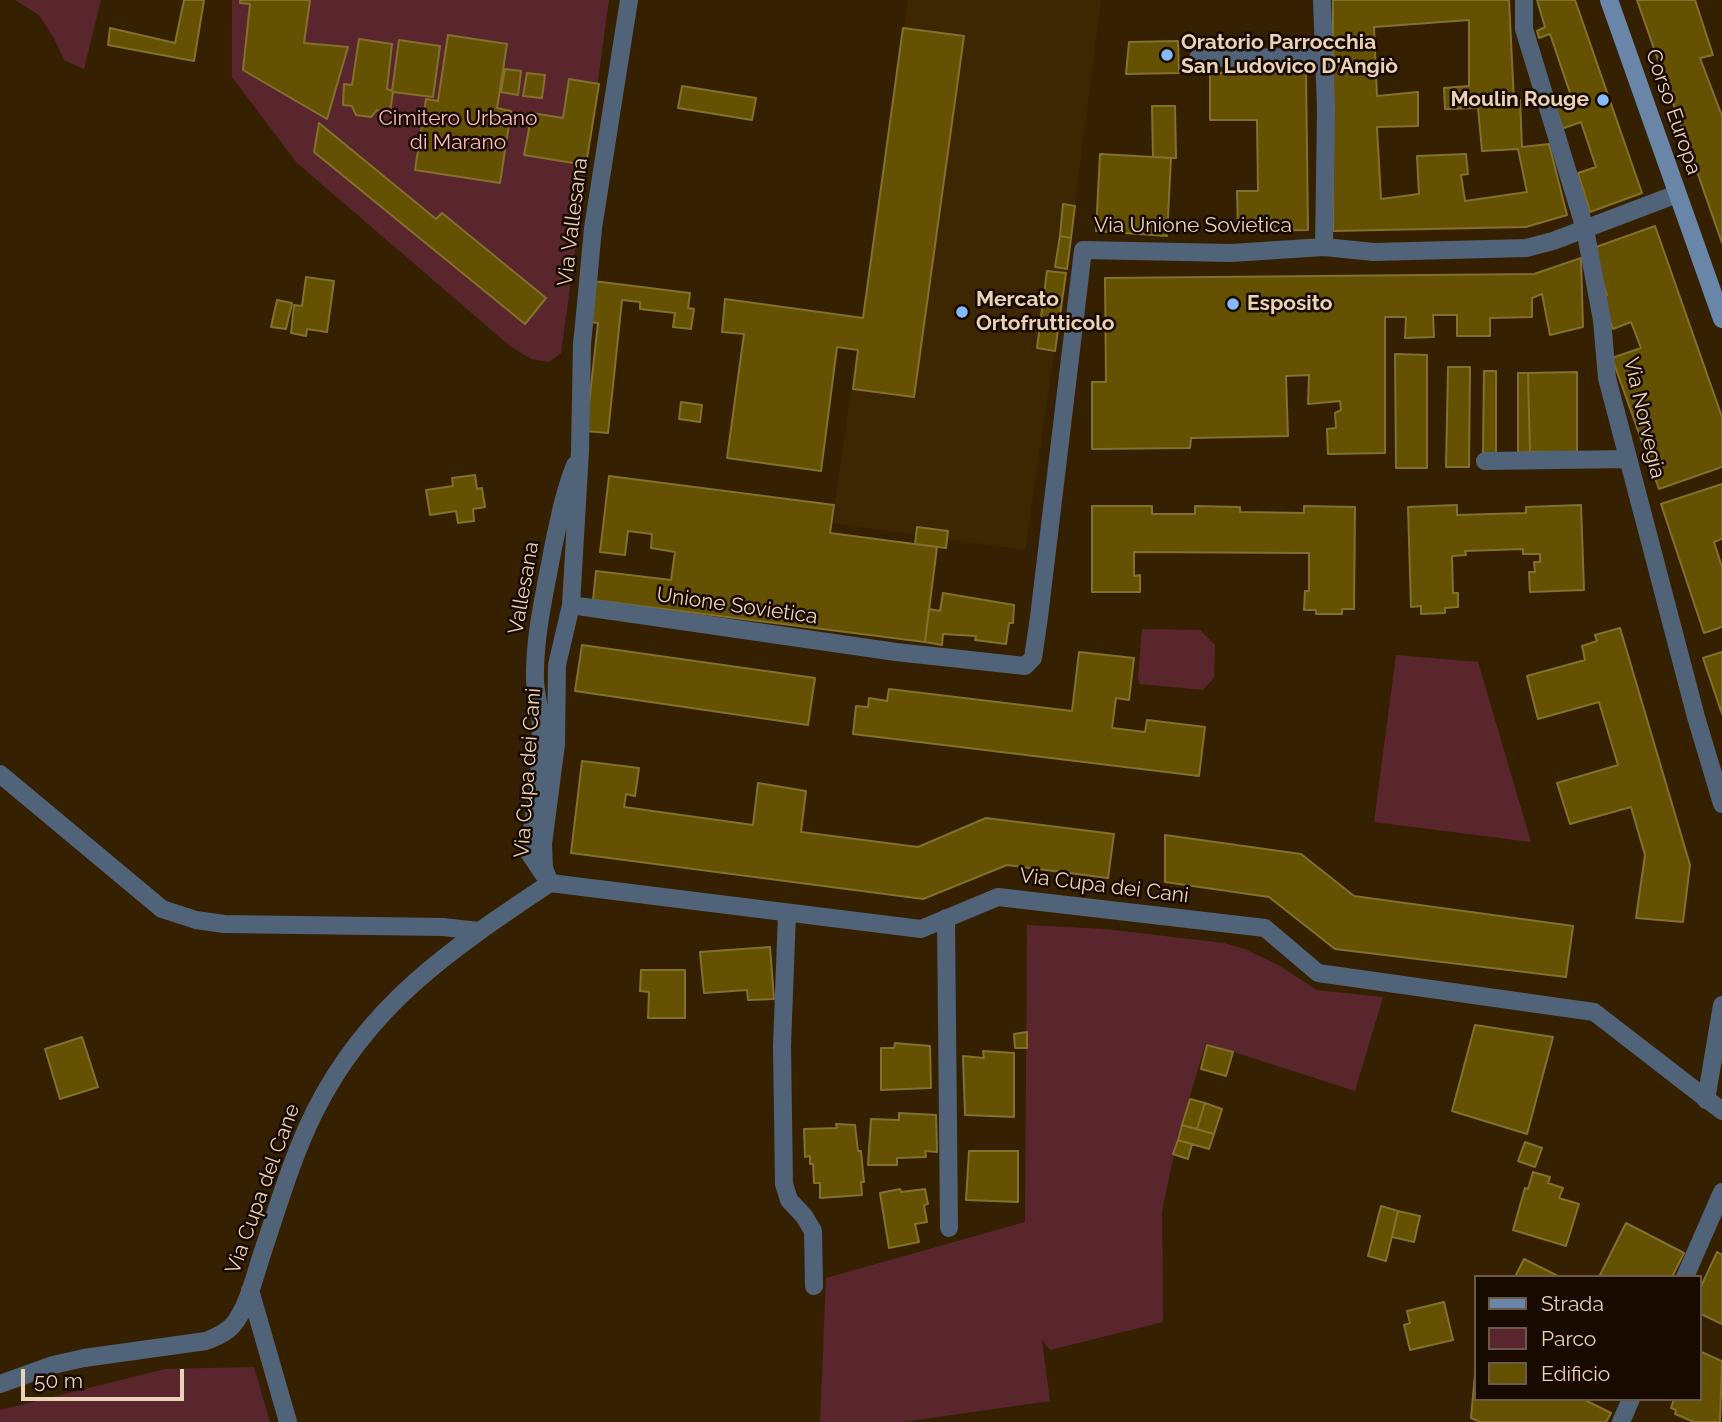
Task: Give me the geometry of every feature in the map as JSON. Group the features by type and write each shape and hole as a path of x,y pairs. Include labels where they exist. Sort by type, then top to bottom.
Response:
{"main road":[{"name":"Corso Europa","path":"1609,0 1722,319"}],"street":[{"name":"Via Vallesana","path":"580,451 582,344 593,228 629,0"},
{"path":"1322,0 1326,108 1324,247"},
{"name":"Via Norvegia","path":"1524,0 1524,29 1585,229 1602,320 1607,377 1696,717 1722,804"},
{"path":"1198,58 1324,57"},
{"name":"Via Unione Sovietica","path":"896,652 1025,666 1033,658 1059,464 1083,250 1231,253 1324,247 1374,252 1526,248 1677,194"},
{"name":"Vallesana","path":"571,605 580,451"},
{"name":"Vallesana","path":"550,883 528,851 534,818 541,726 535,682 536,650 543,597 564,493 580,451"},
{"path":"1485,461 1628,458"},
{"name":"Unione Sovietica","path":"571,605 896,652"},
{"name":"Via Cupa dei Cani","path":"571,605 557,665 556,744 543,844 544,867 550,883 921,929 998,897 1265,928 1318,973 1594,1012 1722,1111"},
{"path":"0,774 162,909 224,924 443,927 478,931"},
{"name":"Via Cupa del Cane","path":"0,1384 53,1365 83,1358 206,1341 222,1335 233,1325 250,1290 300,1141 335,1074 378,1016 416,980 478,931 550,883"},
{"path":"787,913 782,1046 785,1184 789,1199 813,1231 814,1286"},
{"path":"946,918 949,1228"},
{"path":"1706,1100 1722,1005"},
{"path":"1686,1275 1722,1192"},
{"path":"250,1290 288,1422"},
{"path":"1621,1422 1630,1401"}],"shaded area":[{"name":"Mercato Ortofrutticolo","path":"908,0 1101,0 1066,273 1025,550 832,523"}],"green space":[{"path":"15,0 101,0 84,69 64,60 39,15"},
{"name":"Cimitero Urbano di Marano","path":"232,0 609,0 561,353 549,362 531,359 510,346 297,163 232,77"},
{"path":"1142,629 1200,630 1215,645 1214,678 1203,690 1140,684 1138,679"},
{"path":"1396,655 1478,662 1531,842 1374,822"},
{"path":"1027,925 1105,929 1224,943 1245,949 1280,966 1317,990 1383,997 1355,1091 1206,1043 1178,1135 1162,1212 1163,1322 1050,1350 1042,1340 1050,1401 903,1422 820,1422 826,1278 1025,1222"},
{"path":"254,1367 270,1422 0,1422 0,1410 165,1369"}],"building":[{"path":"184,0 204,0 194,61 108,45 110,28 175,43"},
{"path":"240,0 310,0 304,43 348,47 327,119 243,70 250,4 240,3"},
{"path":"1333,0 1509,0 1514,101 1520,100 1522,147 1549,144 1567,215 1526,227 1333,231","holes":["1469,20 1469,86 1444,88 1445,109 1478,108 1482,151 1518,149 1527,192 1465,201 1461,175 1468,174 1466,154 1417,156 1419,194 1381,199 1377,127 1418,126 1418,92 1377,96 1374,27"]},
{"path":"1537,0 1575,0 1642,193 1590,212 1578,173 1596,167 1581,122 1561,129 1551,99 1570,93 1550,34 1539,38 1537,31 1545,27"},
{"path":"1637,0 1695,0 1713,55 1700,58 1722,116 1722,243"},
{"path":"903,28 964,36 914,397 853,389 858,350 837,347 821,471 727,458 744,334 722,332 725,299 863,318"},
{"path":"448,35 507,44 497,108 511,111 500,183 415,170 426,99 438,101"},
{"path":"359,39 392,44 387,89 392,91 399,40 440,46 433,97 393,92 390,112 377,110 371,117 356,115 352,106 343,105 344,84 352,85"},
{"path":"1178,41 1179,73 1126,74 1129,42"},
{"path":"505,69 521,71 518,95 501,92"},
{"path":"1306,71 1308,230 1238,231 1237,191 1258,191 1257,120 1210,120 1210,73"},
{"path":"527,73 545,75 542,98 523,96"},
{"path":"569,79 599,84 586,165 524,155 532,113 563,118"},
{"path":"682,86 756,98 752,120 678,108"},
{"path":"1152,106 1175,106 1176,158 1153,157"},
{"path":"319,123 436,219 442,213 546,298 525,324 314,152"},
{"path":"1100,154 1171,158 1167,236 1096,231"},
{"path":"1063,204 1075,206 1071,238 1060,236"},
{"path":"1655,226 1722,417 1722,467 1659,489 1612,358 1641,348 1631,322 1613,329 1601,297 1607,295 1597,267 1596,247"},
{"path":"1060,236 1071,238 1067,269 1055,267"},
{"path":"1581,258 1583,327 1550,335 1542,294 1532,298 1532,317 1490,318 1490,336 1457,336 1457,315 1433,315 1434,337 1405,338 1406,317 1385,317 1385,453 1328,454 1327,429 1336,428 1335,413 1341,410 1340,401 1308,404 1309,375 1286,376 1288,436 1191,438 1190,448 1092,449 1092,382 1106,382 1105,278 1534,274"},
{"path":"1047,271 1066,273 1055,351 1037,348"},
{"path":"306,277 334,281 327,332 307,329 306,336 291,333 294,305 302,306"},
{"path":"593,281 690,293 688,308 694,309 691,329 673,327 675,313 640,309 640,302 622,300 608,433 586,431 598,323 587,322"},
{"path":"277,300 292,303 286,329 271,327"},
{"path":"1395,354 1427,355 1427,468 1396,468"},
{"path":"1448,367 1470,367 1469,467 1446,467"},
{"path":"1484,371 1496,371 1496,454 1483,453"},
{"path":"1577,372 1577,452 1530,452 1528,373"},
{"path":"1518,373 1528,373 1530,452 1518,453"},
{"path":"681,402 702,405 700,422 679,419"},
{"path":"475,475 477,489 482,488 485,507 473,509 474,521 458,523 456,511 430,515 426,490 453,486 452,478"},
{"path":"609,476 834,505 830,533 937,547 925,642 593,600 596,571 671,580 675,552 651,548 652,534 628,531 625,555 600,552"},
{"path":"1722,484 1722,539 1714,542 1722,567 1722,627 1704,633 1661,504"},
{"path":"1457,505 1457,515 1526,513 1526,507 1581,505 1584,590 1530,592 1529,572 1535,572 1534,562 1540,562 1540,554 1523,554 1523,549 1465,551 1466,555 1452,556 1453,593 1458,593 1458,607 1445,608 1445,613 1421,614 1421,606 1411,607 1408,507"},
{"path":"1092,506 1152,506 1152,514 1195,514 1195,506 1240,507 1240,512 1304,513 1304,506 1355,507 1354,609 1342,609 1342,614 1316,614 1316,610 1304,610 1305,591 1309,591 1309,553 1134,552 1134,576 1140,575 1140,592 1092,592"},
{"path":"917,527 948,531 946,548 915,544"},
{"path":"943,593 1014,605 1013,623 1009,623 1006,644 975,640 976,636 943,634 942,645 925,642 929,609 940,611"},
{"path":"1620,628 1690,865 1683,922 1636,918 1645,855 1631,807 1570,824 1557,783 1618,765 1599,702 1538,719 1527,676 1585,660 1582,646 1597,641 1595,635"},
{"path":"582,645 815,678 808,725 575,691"},
{"path":"1079,652 1134,658 1129,700 1116,698 1112,728 1145,732 1147,720 1205,727 1199,776 853,734 856,706 868,707 869,698 887,701 889,689 1072,711"},
{"path":"1722,652 1722,714 1703,658"},
{"path":"582,761 639,768 635,796 626,794 624,807 753,825 758,783 806,791 801,832 918,847 986,818 1114,834 1108,878 1007,865 923,899 571,853"},
{"path":"1165,835 1301,854 1354,896 1573,926 1566,977 1335,949 1269,897 1165,882"},
{"path":"770,947 774,999 748,1000 747,990 704,993 700,952"},
{"path":"641,970 685,970 685,1018 648,1018 649,992 640,991"},
{"path":"1475,1025 1553,1037 1527,1134 1452,1111"},
{"path":"1027,1032 1027,1048 1015,1048 1014,1034"},
{"path":"82,1037 98,1087 60,1099 45,1049"},
{"path":"895,1043 930,1046 931,1088 881,1090 881,1048 894,1048"},
{"path":"1207,1045 1233,1052 1226,1076 1201,1069"},
{"path":"983,1051 1014,1053 1014,1117 965,1115 963,1056 984,1058"},
{"path":"1190,1099 1205,1103 1197,1129 1182,1125"},
{"path":"1205,1103 1222,1109 1214,1134 1197,1129"},
{"path":"899,1113 936,1115 937,1152 925,1151 926,1157 897,1158 897,1165 868,1165 871,1119 899,1120"},
{"path":"836,1124 855,1125 858,1151 861,1151 864,1182 861,1182 862,1195 820,1198 820,1183 814,1183 813,1164 810,1164 810,1156 805,1157 804,1129 837,1128"},
{"path":"1182,1125 1214,1134 1209,1149 1178,1140"},
{"path":"1178,1140 1192,1144 1188,1159 1173,1154"},
{"path":"1525,1142 1542,1148 1535,1167 1518,1161"},
{"path":"969,1151 1018,1151 1018,1202 966,1200"},
{"path":"1533,1172 1550,1177 1548,1183 1563,1188 1559,1198 1579,1204 1566,1246 1513,1230 1525,1188 1528,1189"},
{"path":"900,1189 901,1192 925,1189 927,1222 915,1224 919,1242 889,1248 880,1193"},
{"path":"1381,1206 1398,1211 1386,1261 1368,1256"},
{"path":"1398,1211 1420,1216 1414,1242 1392,1237"},
{"path":"1626,1223 1684,1253 1673,1275 1600,1275"},
{"path":"1717,1252 1722,1255 1722,1324 1701,1314 1701,1287"},
{"path":"1524,1259 1556,1275 1516,1275"},
{"path":"1444,1302 1453,1340 1410,1350 1404,1325 1410,1323 1407,1311"},
{"path":"1701,1352 1722,1361 1720,1422 1694,1422 1675,1414 1676,1410 1671,1408 1673,1401 1701,1401"},
{"path":"1474,1385 1474,1401 1587,1401 1611,1413 1606,1422 1480,1422 1471,1418"}],"place":[{"name":"Oratorio Parrocchia San Ludovico D'Angiò","path":"1167,55"},
{"name":"Moulin Rouge","path":"1603,100"},
{"name":"Esposito","path":"1233,304"},
{"name":"Mercato Ortofrutticolo","path":"962,312"}]}
